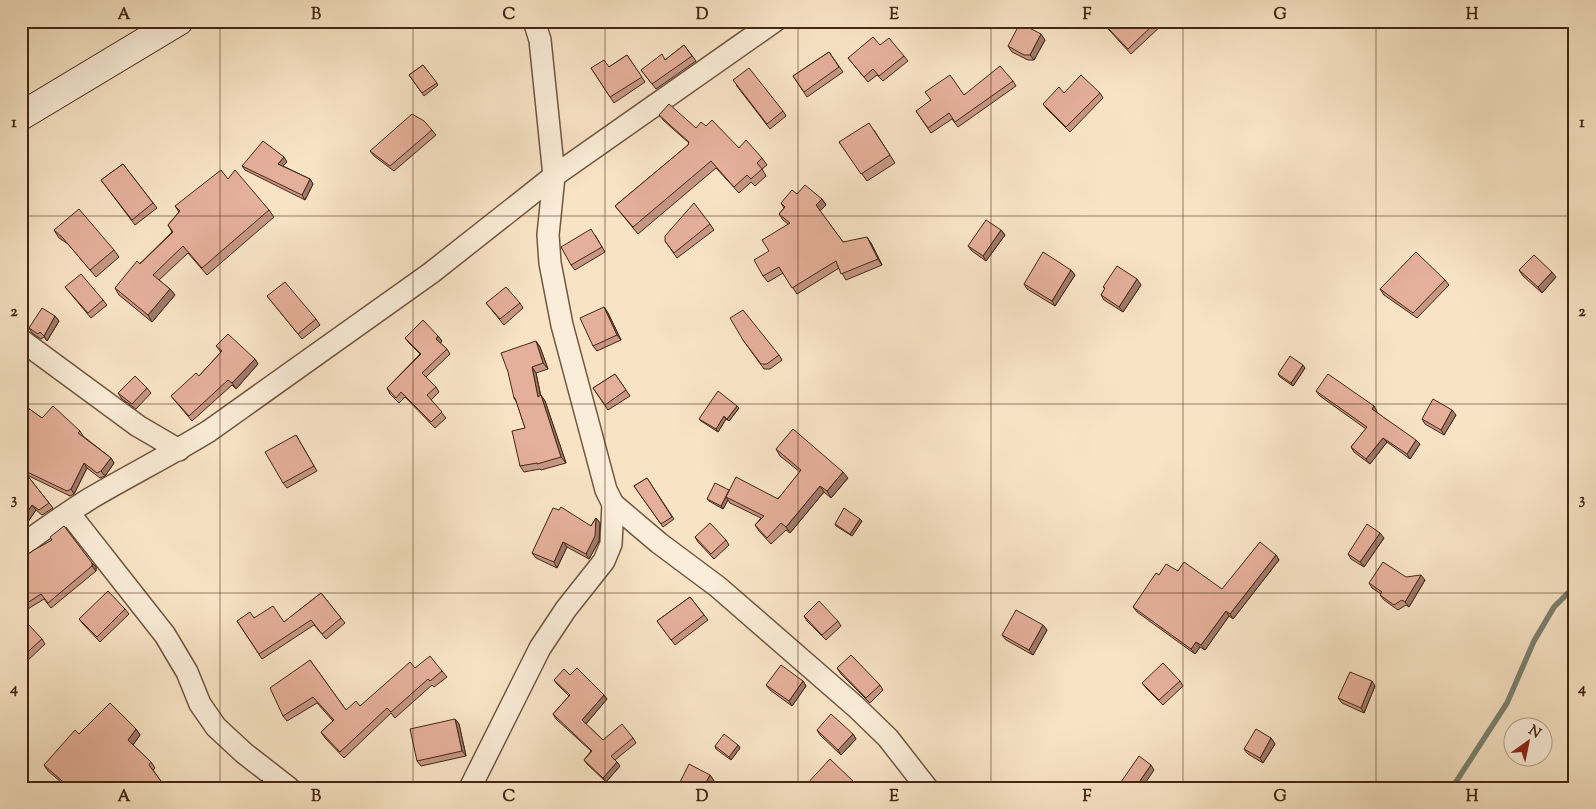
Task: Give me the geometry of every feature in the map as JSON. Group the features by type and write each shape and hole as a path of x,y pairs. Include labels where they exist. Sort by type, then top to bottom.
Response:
{"main road":[{"path":"21,116 179,21"}],"street":[{"path":"534,21 540,40 554,176 548,235 550,263 564,334 606,490 613,504 659,543 718,588 856,707 888,738 927,788"},
{"path":"21,546 90,498 179,450 208,431 431,274 554,176 775,21"},
{"path":"21,340 138,426 179,450"},
{"path":"470,788 540,648 566,609 604,561 611,544 613,504"},
{"path":"69,512 165,635 187,672 200,704 216,728 244,753 289,788"}],"building":[{"path":"1111,21 1157,21 1128,49 1106,26"},
{"path":"1020,23 1041,34 1030,55 1024,55 1008,46"},
{"path":"873,37 880,45 889,38 904,56 879,76 873,69 864,77 848,58"},
{"path":"684,45 692,56 652,84 641,70 662,54 665,60"},
{"path":"829,52 839,67 804,92 793,76"},
{"path":"627,55 642,77 610,97 591,68 604,60 609,67"},
{"path":"423,65 437,83 422,93 409,75"},
{"path":"1000,66 1013,81 955,122 949,113 928,128 916,111 931,100 925,92 950,75 964,95"},
{"path":"749,68 783,111 767,124 733,80"},
{"path":"1081,75 1100,93 1066,127 1043,104 1059,87 1064,93"},
{"path":"669,104 696,128 701,122 706,126 712,120 739,148 746,140 762,158 757,163 762,169 751,179 747,175 734,187 711,161 633,227 615,206 688,145 689,142 659,115"},
{"path":"412,114 424,121 432,130 390,166 370,151"},
{"path":"869,123 890,155 861,174 839,142"},
{"path":"263,141 284,157 278,164 310,179 302,195 242,166"},
{"path":"123,164 153,203 132,220 101,180"},
{"path":"221,170 228,179 235,170 269,210 202,268 183,246 153,275 170,289 148,315 115,288 137,261 140,264 173,232 168,225 180,211 175,206"},
{"path":"805,185 822,199 816,205 843,242 867,237 878,259 841,274 836,261 792,288 779,267 763,276 754,260 769,251 762,240 790,223 779,214 785,207 781,203 792,190 797,194"},
{"path":"694,203 710,224 674,253 665,241 665,236"},
{"path":"79,209 114,250 90,270 54,230"},
{"path":"986,220 1001,230 983,256 968,246"},
{"path":"591,229 602,247 571,265 561,247"},
{"path":"1043,252 1071,270 1052,301 1024,284"},
{"path":"1416,252 1445,280 1413,313 1380,289"},
{"path":"1534,255 1552,272 1538,287 1519,270"},
{"path":"1117,266 1137,279 1119,307 1101,295 1105,288 1103,287"},
{"path":"81,274 103,300 88,313 65,287"},
{"path":"285,282 316,319 298,334 267,296"},
{"path":"506,287 520,303 500,319 486,303"},
{"path":"604,307 617,335 593,346 580,318"},
{"path":"42,308 55,316 44,336 40,332 38,334 29,328"},
{"path":"743,310 779,355 767,364 761,364 743,340 730,318"},
{"path":"423,320 438,336 436,339 447,349 422,373 436,387 427,395 442,412 431,422 401,392 396,398 387,388 421,354 405,338"},
{"path":"228,334 255,359 232,383 228,380 189,416 171,396 196,373 199,376 222,351 216,346"},
{"path":"536,341 543,363 532,367 538,397 541,395 561,457 537,464 520,466 512,431 525,428 501,353"},
{"path":"1290,356 1303,365 1291,383 1278,374"},
{"path":"615,374 626,390 605,405 593,388"},
{"path":"1328,374 1374,406 1372,409 1416,440 1407,454 1383,438 1366,459 1351,447 1367,427 1316,391"},
{"path":"135,376 147,388 132,404 118,393"},
{"path":"718,391 737,406 727,419 724,416 716,429 699,419"},
{"path":"1433,399 1452,410 1441,430 1422,419"},
{"path":"21,403 42,418 53,406 80,431 78,433 111,458 101,471 97,473 84,463 71,489 67,491 23,470 49,503 39,510 32,505 21,521"},
{"path":"793,429 843,472 827,491 820,486 786,527 781,523 767,538 755,525 764,516 726,497 736,477 778,499 801,470 776,449"},
{"path":"296,435 314,466 283,483 265,452"},
{"path":"647,478 672,517 661,524 634,486"},
{"path":"715,483 729,490 721,506 707,499"},
{"path":"561,507 591,526 596,518 595,536 586,554 563,542 554,562 532,553 553,508 559,510"},
{"path":"844,508 860,519 850,534 835,524"},
{"path":"710,523 726,540 711,554 695,537"},
{"path":"1367,524 1380,533 1360,562 1348,554"},
{"path":"64,526 92,563 92,566 48,603 41,594 21,607 21,559 52,540 50,537"},
{"path":"1260,542 1276,555 1230,614 1226,611 1201,645 1196,642 1191,649 1133,607 1156,573 1159,575 1166,564 1178,571 1184,562 1222,589"},
{"path":"1383,562 1406,577 1421,575 1405,602 1402,600 1394,605 1380,595 1382,592 1369,583"},
{"path":"108,591 125,609 97,637 79,619"},
{"path":"321,593 341,618 322,634 311,620 259,654 237,621 250,612 254,618 273,606 284,622"},
{"path":"690,597 704,615 671,640 657,621"},
{"path":"819,601 838,621 822,635 804,616"},
{"path":"1016,610 1043,625 1029,650 1002,635"},
{"path":"28,624 42,639 21,658 21,629"},
{"path":"851,655 880,685 866,698 837,668"},
{"path":"430,656 442,671 430,681 428,679 391,712 387,708 340,752 321,732 334,720 313,697 283,716 270,688 310,660 346,710 356,701 360,706 410,662 415,668"},
{"path":"1163,663 1180,681 1159,700 1142,683"},
{"path":"781,665 803,681 789,701 766,685"},
{"path":"577,668 604,695 582,720 603,740 622,724 633,738 611,756 617,762 603,778 584,760 592,751 553,714 570,695 554,680 564,669 570,675"},
{"path":"1350,672 1372,681 1361,708 1338,698"},
{"path":"110,703 136,729 128,740 151,762 149,765 166,788 78,788 73,784 70,788 44,765 75,730 79,734"},
{"path":"831,714 853,734 838,750 817,730"},
{"path":"455,719 462,751 417,761 410,729"},
{"path":"1256,729 1271,738 1260,758 1244,749"},
{"path":"724,734 738,745 729,757 715,746"},
{"path":"1139,756 1151,765 1135,788 1128,788 1121,782"},
{"path":"830,759 853,781 847,788 808,788 805,786"},
{"path":"689,764 710,775 703,788 690,788 680,782"},
{"path":"262,780 271,788 257,788"},
{"path":"1005,784 1009,788 1001,788"}],"waterway":[{"path":"1452,788 1507,703 1534,641 1554,607 1575,586"}]}
